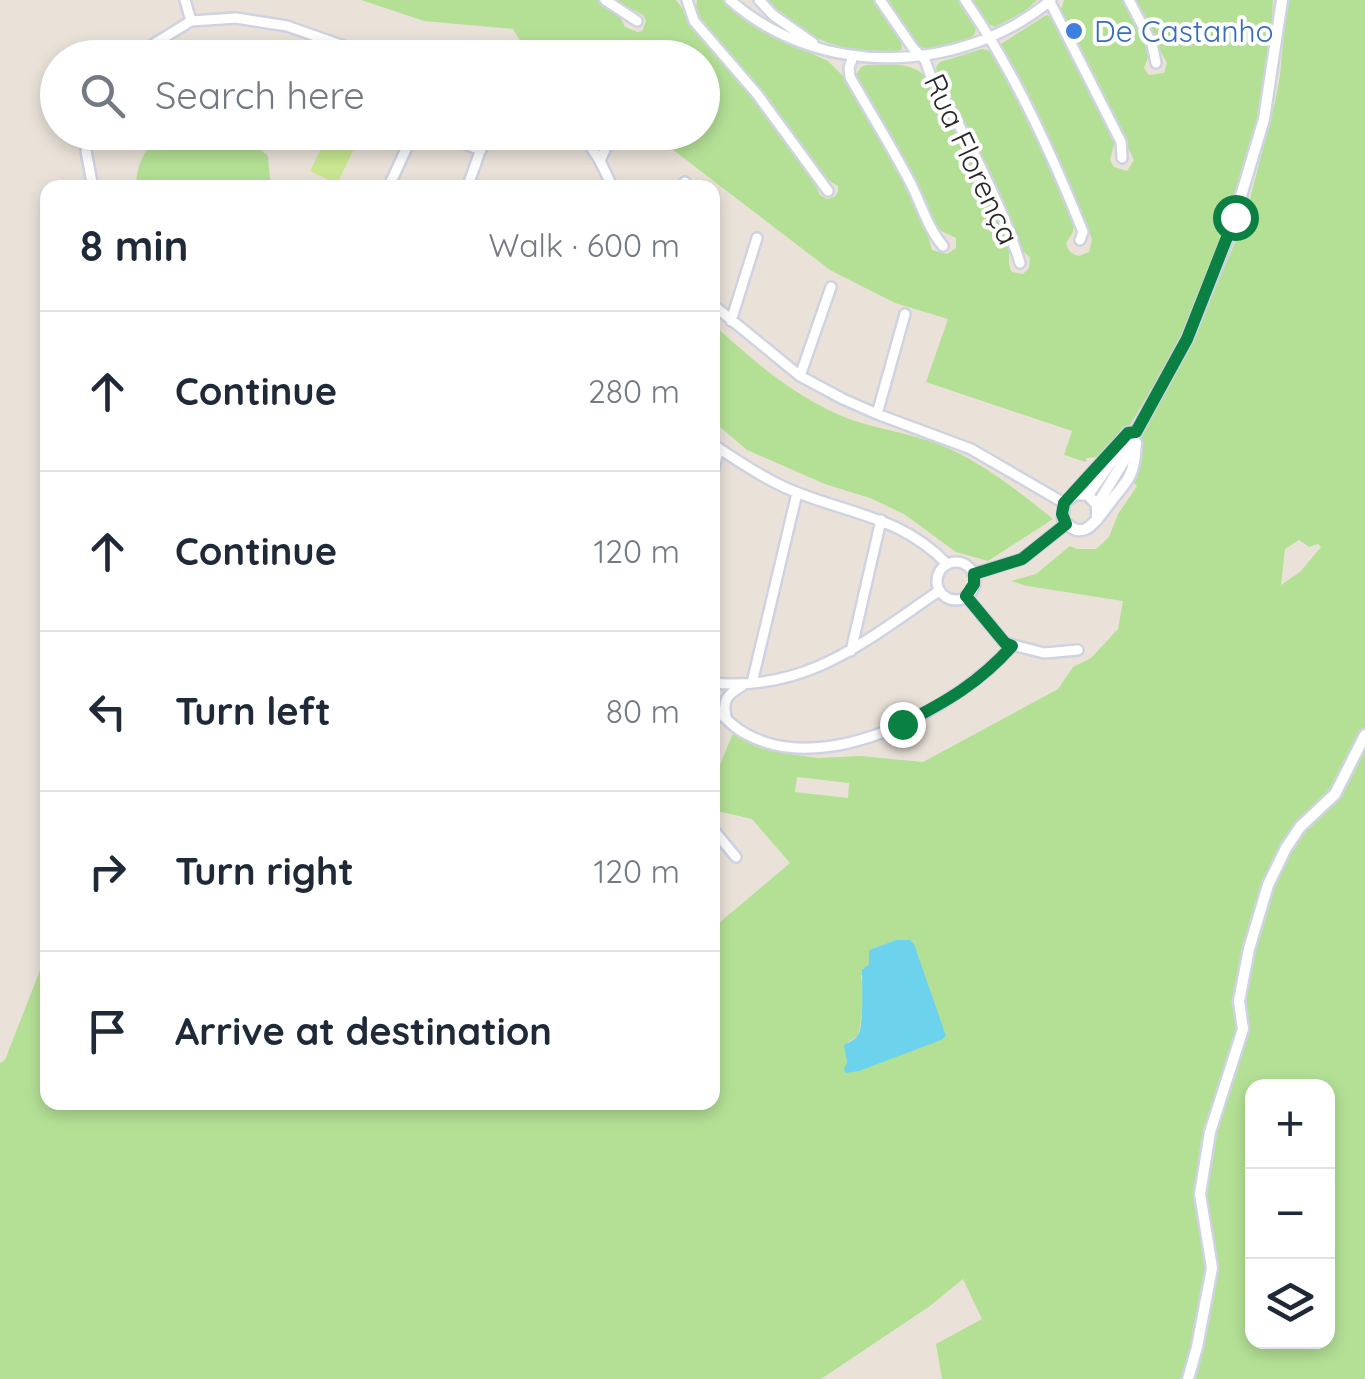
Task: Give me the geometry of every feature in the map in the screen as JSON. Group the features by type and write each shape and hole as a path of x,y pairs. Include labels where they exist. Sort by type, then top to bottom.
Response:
{"street":[{"path":"185,0 191,20"},
{"path":"605,0 637,21"},
{"path":"687,0 694,21 710,40"},
{"path":"730,0 787,38 852,56 889,58 923,56 989,38 1015,26 1049,0 1114,126 1122,158"},
{"path":"759,0 824,49"},
{"name":"Rua Florença","path":"880,0 923,56 976,161 1020,263"},
{"path":"965,0 1030,113 1083,232 1080,240"},
{"path":"1129,0 1152,44 1156,64"},
{"path":"1096,520 1094,500 1129,452 1187,339 1229,236 1264,119 1282,0"},
{"path":"159,40 191,20 236,18 287,26 327,40"},
{"path":"720,51 757,94 828,192"},
{"path":"852,56 850,78 882,130 942,246"},
{"path":"86,150 91,180"},
{"path":"392,180 406,150"},
{"path":"470,180 481,150"},
{"path":"593,150 609,180"},
{"path":"600,161 605,150"},
{"path":"731,321 758,238"},
{"path":"800,376 831,287"},
{"path":"720,311 800,376 843,400 971,449 1067,499 1113,498"},
{"path":"878,414 905,314"},
{"path":"1136,432 1129,452 1129,479 1093,525 1076,530 1066,524 1062,514 1067,499 1128,433 1136,432"},
{"path":"720,448 797,493 913,534 947,564"},
{"path":"726,719 728,693 747,684 797,493"},
{"path":"851,651 881,520"},
{"path":"974,574 1022,559 1066,524"},
{"path":"960,562 974,574 974,584 966,596 955,600 939,591 938,573 947,564 960,562"},
{"path":"720,683 783,679 824,666 939,591"},
{"path":"966,596 1005,643 1044,653 1078,650"},
{"path":"720,713 747,735 776,746 798,749 846,745 950,700 1012,646"},
{"path":"1188,1379 1212,1268 1200,1194 1210,1132 1243,1030 1239,1001 1249,949 1268,885 1286,848 1300,827 1335,794 1365,735"},
{"path":"720,838 736,858"}],"green space":[{"path":"361,0 598,0 618,12 625,27 638,32 646,21 643,15 612,0 676,0 706,40 520,40 513,29 424,21"},
{"path":"697,0 724,0 774,36 828,61 843,76 904,178 932,250 947,254 956,248 956,238 937,229 932,222 856,75 866,65 899,65 922,73 959,137 1009,240 1012,272 1023,274 1029,268 1030,258 1019,247 938,80 936,67 940,62 982,49 996,56 1062,187 1074,222 1066,243 1070,252 1079,256 1089,252 1092,239 1001,44 1047,15 1057,21 1113,132 1110,160 1114,167 1127,171 1134,160 1064,21 1064,0 1124,0 1149,45 1144,68 1149,75 1164,73 1167,63 1132,0 1273,0 1257,117 1240,181 1193,310 1127,430 1101,457 1086,458 1086,462 1064,455 1072,431 926,382 948,319 895,303 830,270 720,186 720,180 712,180 673,150 720,150 720,58 781,131 820,195 827,199 838,192 838,186 819,175 720,40 695,14"},
{"path":"765,0 875,0 896,30 902,49 880,53 827,42 788,21"},
{"path":"884,0 961,0 974,21 974,34 956,44 927,49 917,45"},
{"path":"970,0 1037,0 995,27 985,23"},
{"path":"1287,0 1365,0 1365,1379 942,1379 936,1344 982,1319 963,1279 930,1306 821,1379 0,1379 0,1063 5,1060 40,970 40,1110 720,1110 720,922 790,863 752,819 720,812 720,764 733,733 783,753 923,762 1058,689 1073,667 1091,658 1118,629 1123,601 1011,581 1036,574 1070,546 1096,549 1109,537 1118,514 1137,486 1129,484 1142,434 1186,355 1244,222 1275,102","holes":["1299,540 1309,547 1321,547 1300,572 1281,585 1285,549","797,777 849,783 848,798 795,792","896,940 846,1073 848,1042 858,1036 863,998 861,976 869,964 869,950"]},
{"path":"147,150 261,150 268,156 271,180 137,180"},
{"path":"320,150 353,150 339,180 329,180 310,171"},
{"path":"720,330 759,365 811,400 849,419 952,450 992,473 1053,519 988,561 956,552 904,514 870,498 825,484 747,450 720,427"}],"water":[{"path":"896,940 910,940 914,944 946,1036 846,1073 844,1045 860,1030 862,970 869,964 869,950"}],"place":[{"name":"De Castanho","path":"1074,31"}],"route":[{"path":"902,724 950,700 1012,646 1005,643 966,596 974,584 974,574 1022,559 1066,524 1062,508 1067,499 1128,433 1136,432 1187,339 1235,217"}]}
